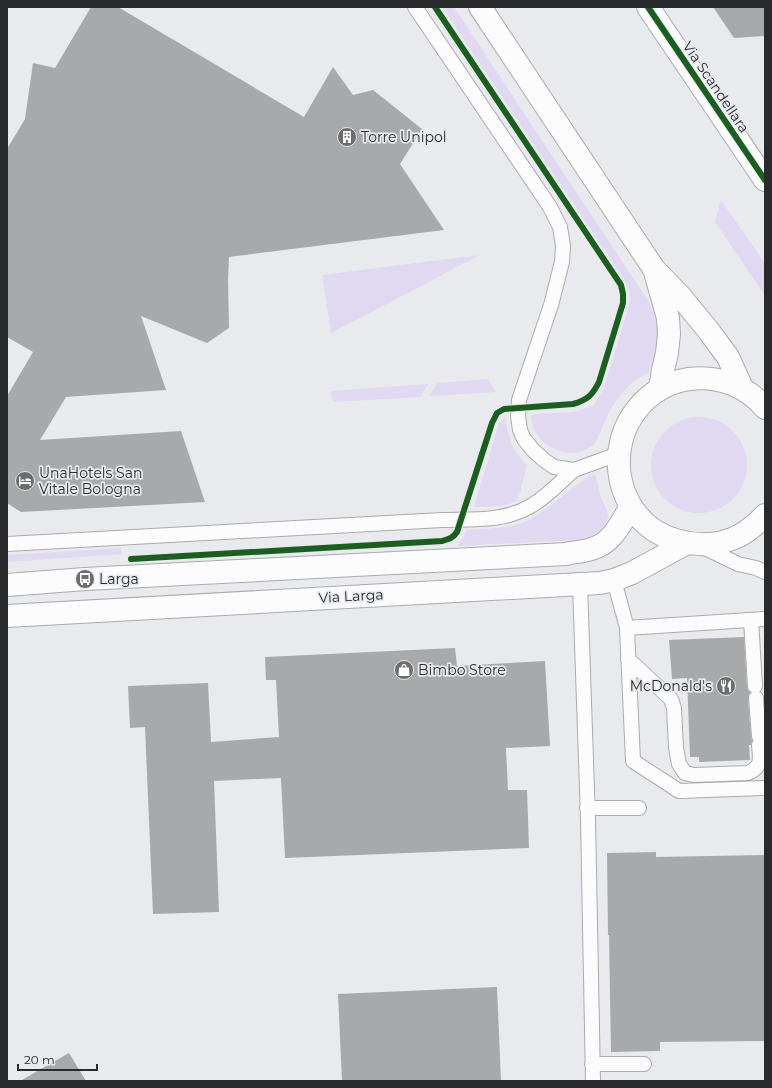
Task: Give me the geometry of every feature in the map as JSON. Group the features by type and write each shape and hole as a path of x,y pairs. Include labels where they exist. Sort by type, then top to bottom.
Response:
{"main road":[{"path":"480,7 654,269 681,297 728,357 742,388"},
{"name":"Via Scandellara","path":"648,7 765,180"},
{"path":"654,269 668,318 669,334 660,389"},
{"path":"765,408 759,401 742,388 722,380 700,378 679,380 660,389 644,401 631,416 622,434 618,454 619,472 623,490 631,506 642,519 655,530 670,538 693,544 717,543 735,537 751,528 765,515"},
{"path":"7,585 93,579 566,554 592,549 605,543 616,531 631,506"},
{"name":"Via Larga","path":"7,616 600,583 614,580 632,573 693,544"}],"lane":[{"path":"415,7 546,201 560,227 563,246 562,262 551,305 521,392 518,416 520,430 524,439 532,450 554,467 574,470"},
{"path":"7,544 434,520 492,519 513,514 530,506 545,496 574,470 618,454"},
{"path":"693,544 738,564 756,568 765,572"},
{"path":"614,580 627,628 633,761 679,791 765,788"},
{"path":"580,585 593,1081"},
{"path":"627,628 758,620 756,692 760,759 756,770 748,773 694,775 686,773 679,764 676,748 674,708 671,699 628,659"},
{"path":"587,808 639,808"},
{"path":"592,1064 644,1064"}],"shaded area":[{"path":"442,7 454,7 650,304 657,323 657,347 648,373 629,385 622,393 615,402 596,442 587,449 577,452 556,450 538,437 533,427 531,416 536,414 574,412 594,405 603,390 612,362 630,302 630,292 622,276"},
{"path":"721,200 765,264 765,296 715,222"},
{"path":"480,255 331,333 322,275"},
{"path":"488,379 496,392 430,396 437,383"},
{"path":"428,384 420,397 333,402 331,391"},
{"path":"505,417 514,449 527,465 518,500 513,503 502,505 474,507 499,423"},
{"path":"699,417 718,420 733,431 744,446 747,465 744,484 733,499 718,510 699,513 680,510 665,499 654,484 651,465 654,446 665,431 680,420"},
{"path":"591,475 596,476 600,494 608,515 605,525 592,535 578,540 457,546 467,530 492,529 516,525 526,521 545,510"},
{"path":"121,548 121,554 7,562 7,555"}],"building":[{"path":"91,7 118,7 304,117 333,67 353,95 373,90 422,129 400,164 444,230 229,257 229,328 207,343 141,316 166,390 66,397 40,440 181,431 205,502 21,512 7,503 7,396 33,352 7,337 7,149 25,119 33,63 55,68"},
{"path":"713,7 765,7 765,36 734,38"},
{"path":"744,637 747,687 750,692 748,699 752,741 751,745 749,745 750,760 699,762 699,757 690,757 687,678 672,679 669,640"},
{"path":"455,648 457,666 545,661 550,746 506,748 508,790 527,790 529,848 285,858 281,778 214,781 219,912 153,914 145,727 130,728 128,686 208,683 211,742 279,737 276,680 266,680 265,657"},
{"path":"656,852 656,857 765,855 765,1041 660,1042 660,1051 611,1052 607,853"},
{"path":"497,987 501,1081 342,1081 338,994"},
{"path":"69,1053 86,1081 20,1081"}],"cycle path":[{"path":"131,559 442,541 449,539 457,532 492,423 497,413 504,409 573,404 589,397 599,382 623,303 621,285 435,7"},
{"path":"648,7 765,180"}],"place":[{"name":"Torre Unipol","path":"347,137"},
{"name":"UnaHotels San Vitale Bologna","path":"25,481"},
{"name":"Larga","path":"85,579"},
{"name":"Bimbo Store","path":"404,670"},
{"name":"McDonald's","path":"726,686"}]}
